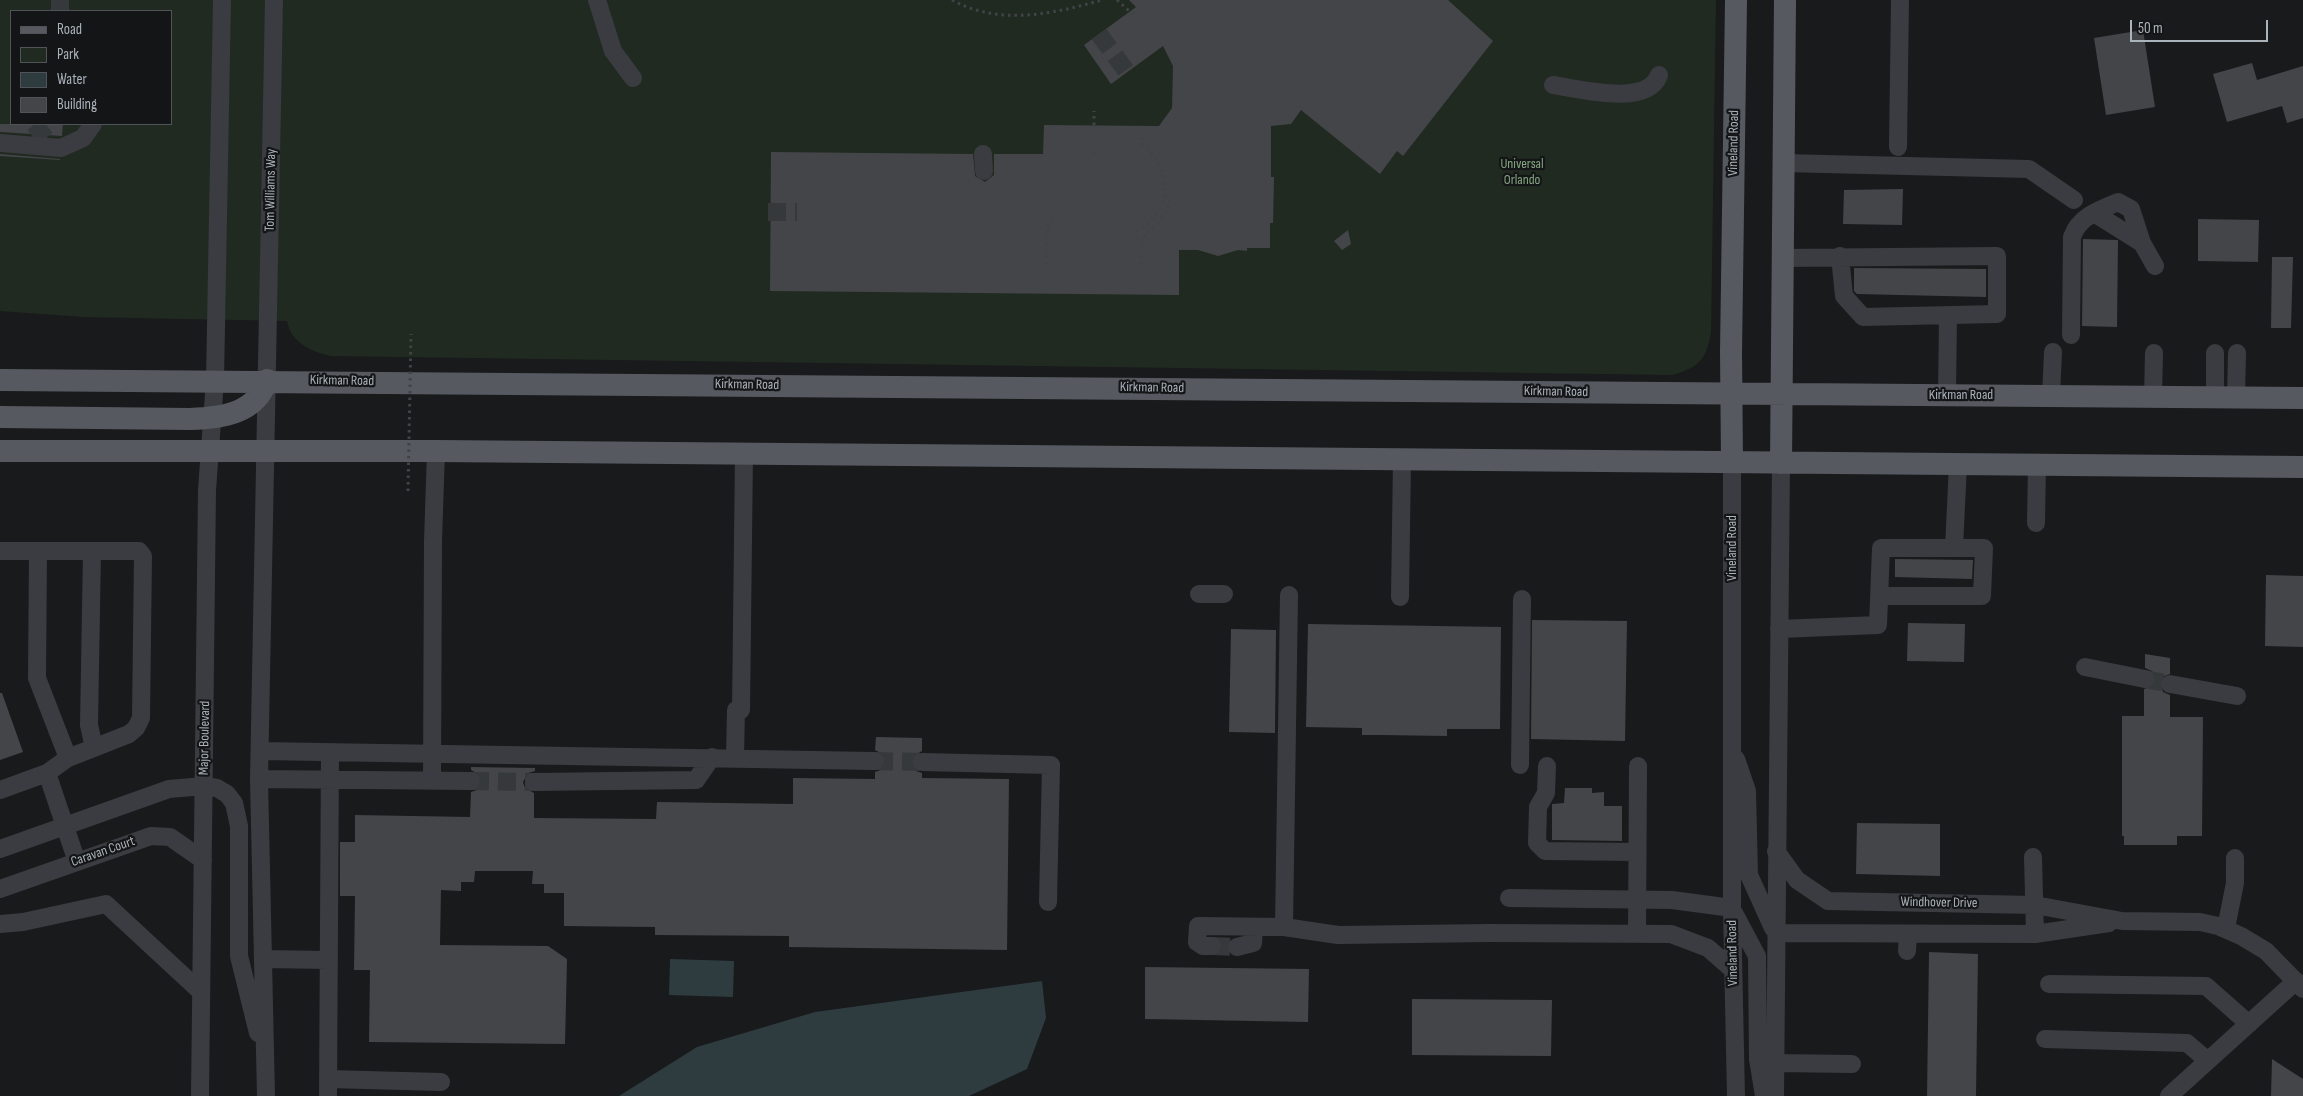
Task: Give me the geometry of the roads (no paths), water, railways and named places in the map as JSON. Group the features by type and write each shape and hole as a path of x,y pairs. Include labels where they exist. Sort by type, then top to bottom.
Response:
{"main road":[{"name":"Vineland Road","path":"1732,462 1731,394 1736,0"},
{"path":"1781,463 1785,0"},
{"name":"Kirkman Road","path":"0,380 267,380 2303,398"},
{"path":"0,417 190,419 214,417 232,413 248,406 258,398 267,380"},
{"path":"0,451 436,451 2303,467"}],"street":[{"path":"215,380 222,0"},
{"name":"Tom Williams Way","path":"267,380 274,0"},
{"path":"597,0 608,40 628,73"},
{"path":"1898,147 1900,0"},
{"path":"1553,85 1606,93 1635,93 1647,90 1656,83 1659,74"},
{"path":"0,143 61,148 83,138 92,125"},
{"path":"0,135 33,137"},
{"path":"1784,163 2029,169 2074,200"},
{"path":"2071,336 2072,237 2077,224 2094,213 2118,202 2131,209 2142,243 2156,266"},
{"path":"1783,258 1840,256 1996,256 1997,314 1863,317 1844,296 1840,256"},
{"path":"1947,395 1948,316"},
{"path":"2051,396 2053,352"},
{"path":"2152,397 2154,353"},
{"path":"2215,353 2225,398"},
{"path":"2225,398 2237,353"},
{"name":"Major Boulevard","path":"200,1096 208,451 214,417 215,380"},
{"path":"266,1096 260,751 267,380"},
{"path":"432,780 433,540 436,451"},
{"path":"740,758 744,454"},
{"path":"1400,597 1402,460"},
{"name":"Vineland Road","path":"1732,462 1732,908 1736,1096"},
{"path":"1775,1096 1781,463"},
{"path":"1954,548 1958,464"},
{"path":"2036,524 2037,465"},
{"path":"1779,629 1878,625 1879,596 1881,548 1984,548 1982,596 1879,596"},
{"path":"0,551 139,551 143,556 141,718 136,728 129,734 68,758 47,772 0,790"},
{"path":"38,551 37,678 68,758"},
{"path":"92,552 89,725 94,748"},
{"path":"1199,594 1224,594"},
{"path":"1284,927 1289,595"},
{"path":"1520,765 1522,599"},
{"path":"2085,667 2145,679"},
{"path":"2170,684 2237,696"},
{"path":"1732,747 1747,791 1749,876 1776,933"},
{"path":"260,751 875,761"},
{"path":"330,753 328,1088 441,1082"},
{"path":"534,782 696,780 712,757"},
{"path":"922,762 1051,765 1048,902"},
{"path":"1548,766 1546,793 1538,807 1537,843 1545,851 1637,852"},
{"path":"1636,934 1638,766"},
{"path":"47,772 77,862"},
{"path":"260,779 471,781"},
{"path":"0,849 169,789 204,786 217,788 227,794 234,803 238,817 239,956 266,1062"},
{"name":"Caravan Court","path":"0,889 157,836 170,837 203,860"},
{"name":"Windhover Drive","path":"1776,851 1797,880 1828,901 2035,905 2122,921"},
{"path":"2033,856 2034,934"},
{"path":"2226,928 2235,883 2235,858"},
{"path":"1509,898 1672,900 1732,908 1757,956 1758,1059 1764,1096"},
{"path":"0,924 23,922 106,904 201,992"},
{"name":"Windhover Drive","path":"1776,933 1908,942 2034,934 2122,921 2200,922 2226,928 2266,951 2300,985"},
{"path":"1212,946 1203,946 1197,942 1198,926 1284,927 1338,934 1671,934 1708,948 1733,970"},
{"path":"1237,947 1253,943 1254,927"},
{"path":"263,959 328,960"},
{"path":"2048,984 2206,986 2249,1024"},
{"path":"2169,1096 2249,1024 2300,985"},
{"path":"2045,1039 2187,1043 2208,1061"},
{"path":"1775,1063 1852,1064"}],"water":[{"path":"670,959 734,961 733,997 669,995"},
{"path":"1042,981 1046,1018 1027,1069 969,1096 619,1096 697,1047 815,1012"}],"tunnel":[{"path":"60,0 60,10"},
{"path":"1099,34 1127,72"},
{"path":"33,137 48,125"},
{"path":"768,212 797,212"},
{"path":"2145,679 2170,684"},
{"path":"875,761 922,762"},
{"path":"471,781 534,782"},
{"path":"1212,946 1237,947"}],"park label":[{"name":"Universal Orlando","path":"1522,172"}]}
